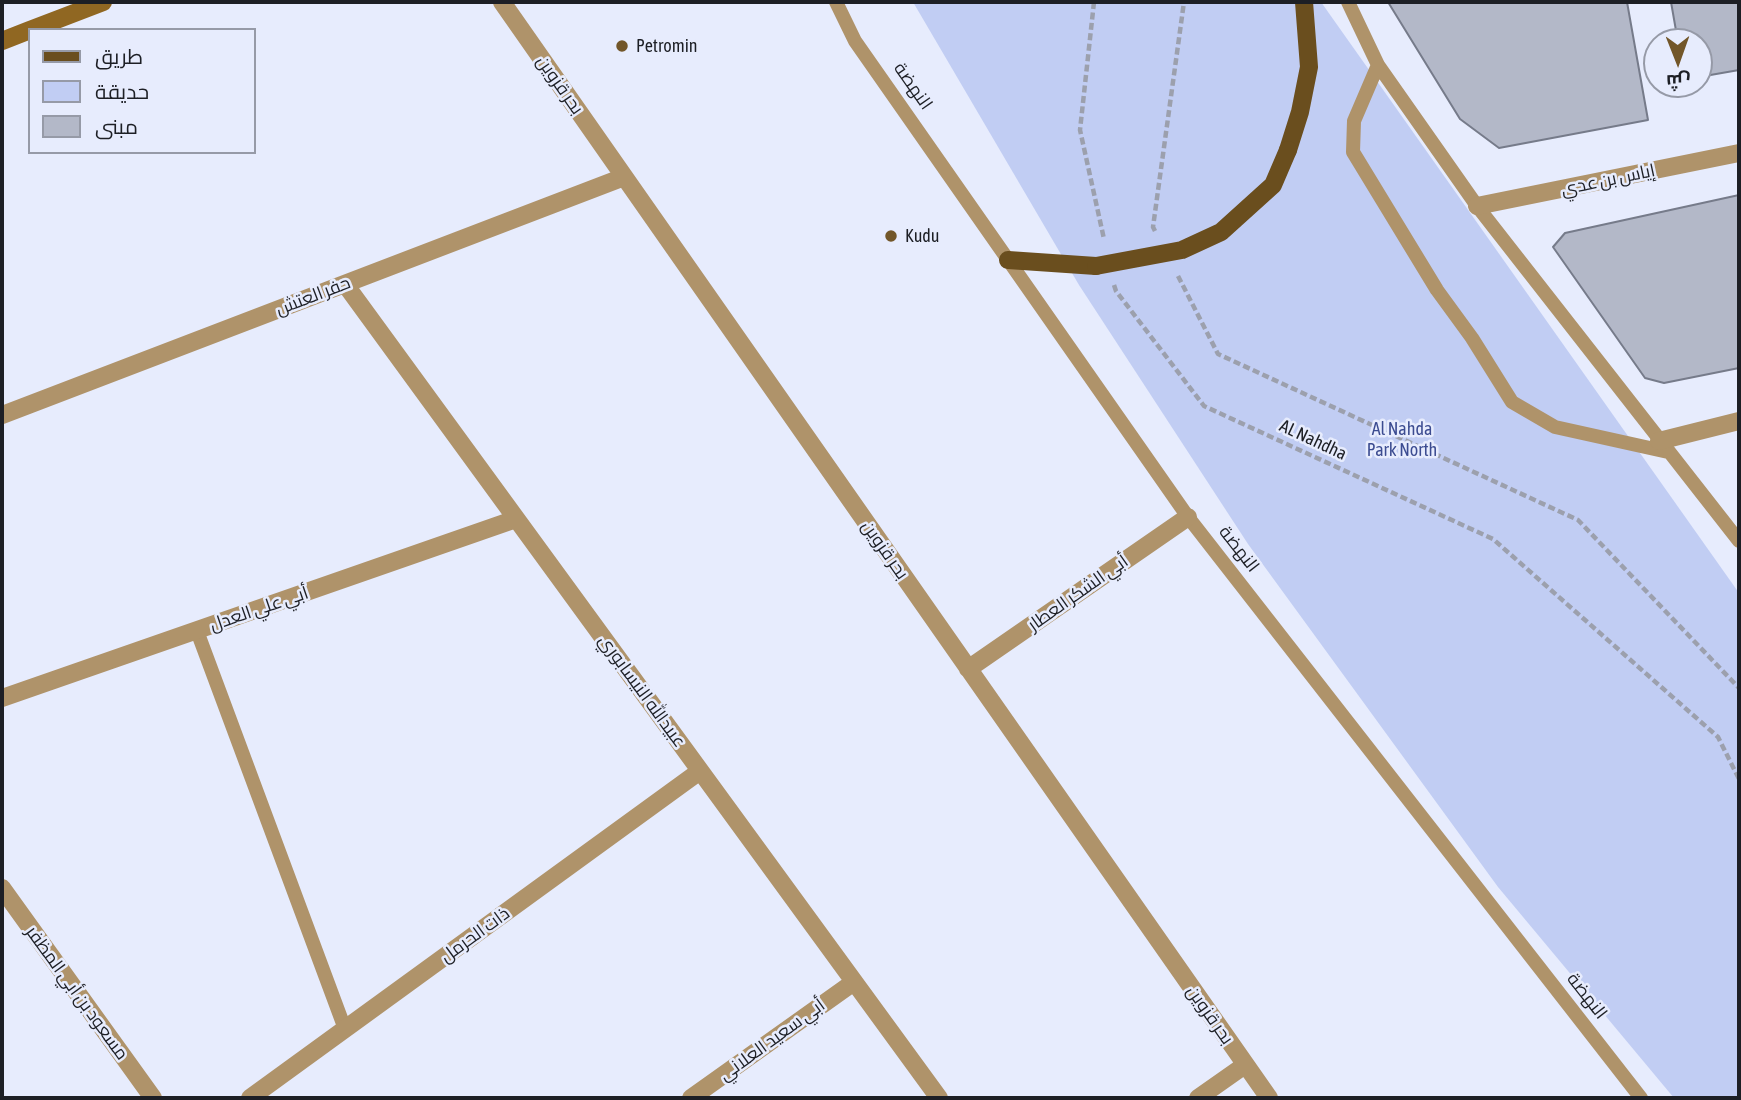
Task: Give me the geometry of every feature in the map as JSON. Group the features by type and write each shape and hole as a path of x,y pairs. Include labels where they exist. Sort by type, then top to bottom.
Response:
{"main road":[{"path":"1008,260 1096,266 1182,250 1222,232 1273,185 1288,150 1300,112 1309,66 1304,2"}],"street":[{"path":"35,28 103,2"},
{"name":"بحر قزوين","path":"502,2 1269,1098"},
{"path":"2,41 28,31"},
{"name":"إياس بن عدي","path":"1477,206 1739,153"},
{"name":"حفر العتش","path":"2,415 624,177"},
{"name":"عبيدالله النيسابوري","path":"345,284 939,1098"},
{"path":"1664,446 1739,421"},
{"name":"أبي الشكر العطار","path":"968,669 1188,517"},
{"name":"أبي علي العدل","path":"2,698 516,519"},
{"name":"ذات الحرمل","path":"250,1098 701,771"},
{"name":"مسعود بن أبي المظفر","path":"2,888 153,1098"},
{"name":"أبي سعيد العلاني","path":"691,1098 854,982"},
{"path":"1198,1098 1245,1065"}],"lane":[{"name":"النهضة","path":"836,2 855,41 1188,517 1641,1098"},
{"path":"1348,2 1378,65 1477,206 1739,541"},
{"path":"1378,65 1354,121 1353,152 1437,290 1513,402 1555,428 1664,446"},
{"path":"197,631 345,1029"}],"path":[{"path":"1094,2 1080,130 1107,250"},
{"path":"1159,239 1153,227 1184,2"},
{"path":"1176,273 1218,354 1578,520 1739,688"},
{"name":"AL Nahdha","path":"1113,277 1115,291 1204,406 1493,539 1717,737 1739,779"}],"green space":[{"name":"Al Nahda Park North","path":"913,2 1321,2 1739,593 1739,1098 1674,1098 1498,887 1248,544 1079,285"}],"building":[{"path":"1388,2 1627,2 1648,120 1499,148 1460,119"},
{"path":"1671,2 1739,2 1739,70 1713,75 1713,28 1676,28"},
{"path":"1739,195 1739,368 1664,383 1645,378 1553,247 1565,233"}],"place":[{"name":"Petromin","path":"622,46"},
{"name":"Kudu","path":"891,236"}]}
